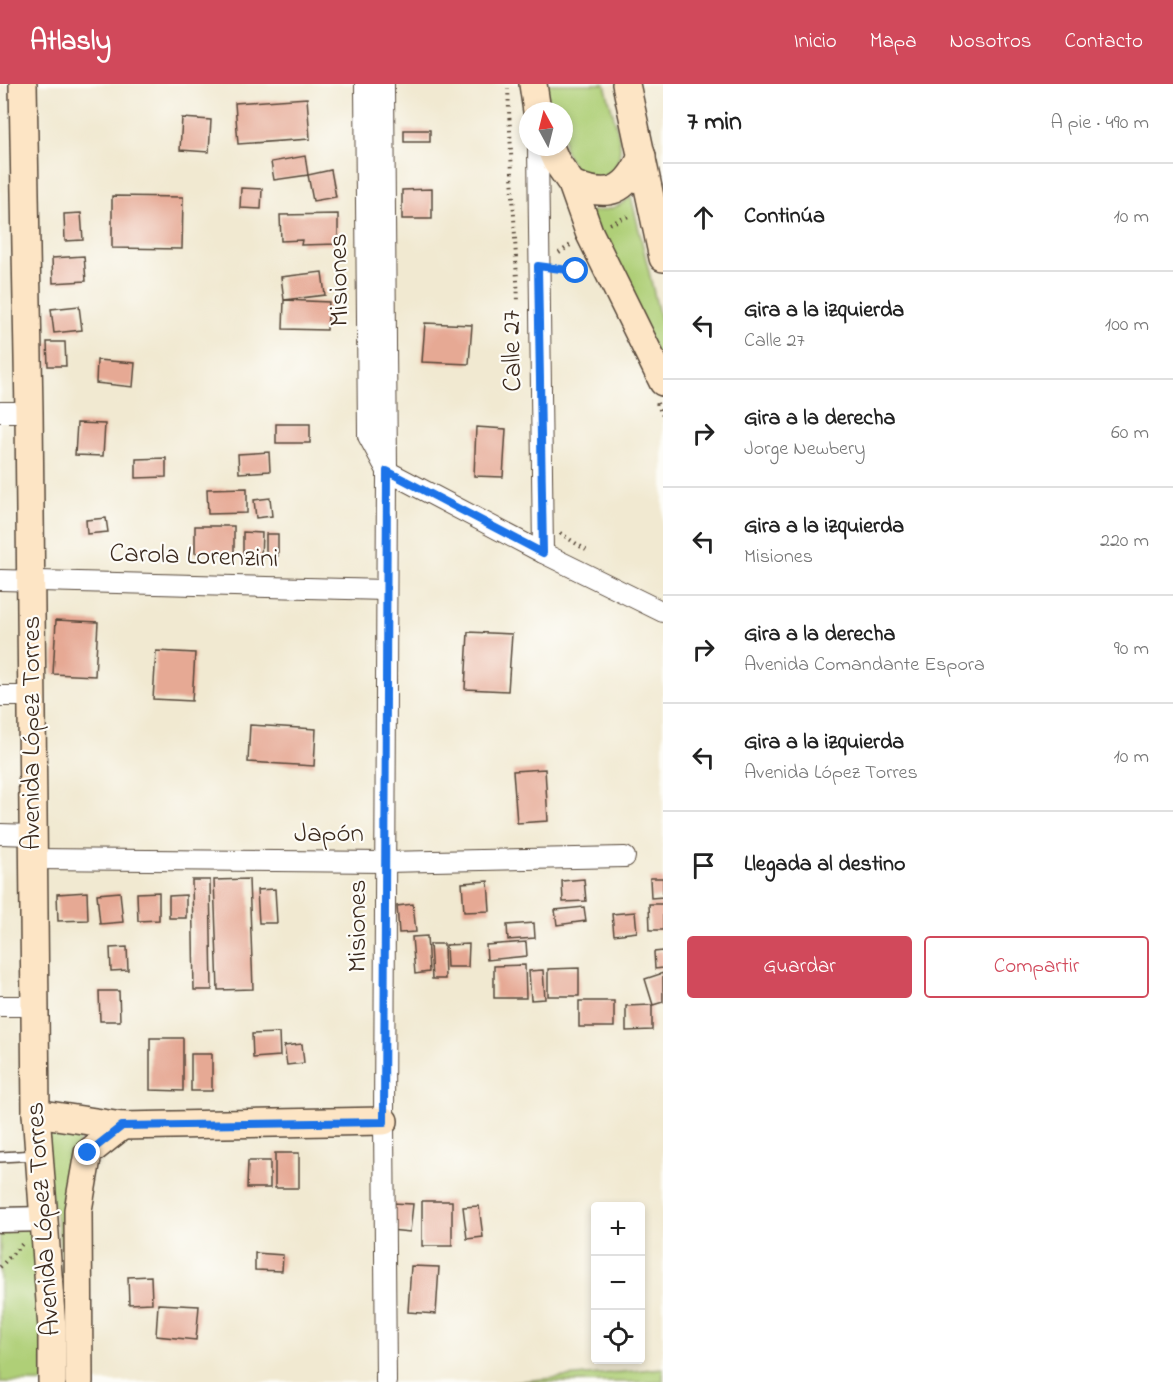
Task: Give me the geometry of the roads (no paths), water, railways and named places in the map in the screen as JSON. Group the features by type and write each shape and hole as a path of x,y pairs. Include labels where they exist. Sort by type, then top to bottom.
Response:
{"main road":[{"name":"Avenida López Torres","path":"23,84 29,412 36,1113 52,1328 52,1382"},
{"path":"626,84 663,258"},
{"path":"524,88 532,102"},
{"path":"554,156 572,184 589,232 659,391"},
{"path":"572,184 588,190 614,189 634,174 642,156"},
{"path":"36,1113 122,1126 384,1122"},
{"name":"Avenida López Torres","path":"80,1382 78,1210 88,1153 122,1126"}],"street":[{"name":"Misiones","path":"365,84 369,436 387,471"},
{"name":"Misiones","path":"384,84 387,471 384,1122 386,1382"},
{"name":"Calle 27","path":"538,156 543,553"},
{"path":"0,412 29,412"},
{"path":"387,471 543,553 663,612"},
{"name":"Carola Lorenzini","path":"0,580 387,590"},
{"path":"0,696 32,696"},
{"name":"Japón","path":"0,834 33,847 385,862 625,857"},
{"path":"0,1006 34,1006"},
{"path":"0,1220 45,1219"}],"lane":[{"path":"0,1157 39,1155"}]}
